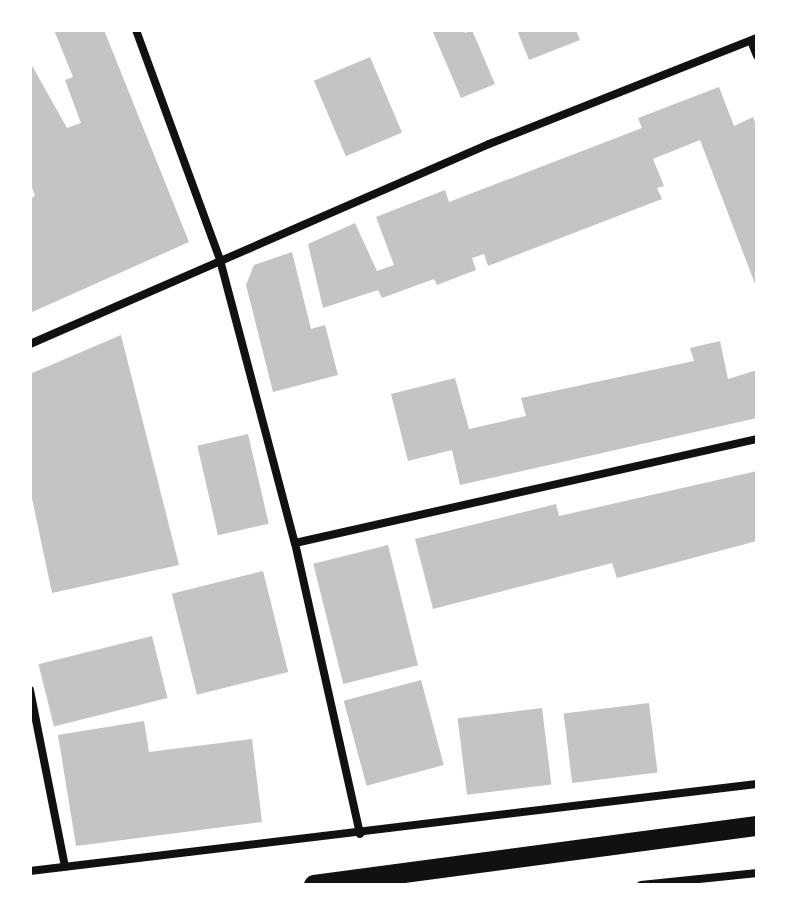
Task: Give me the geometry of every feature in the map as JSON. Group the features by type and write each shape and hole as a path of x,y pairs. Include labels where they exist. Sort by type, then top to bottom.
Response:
{"main road":[{"path":"314,885 757,826"}],"street":[{"path":"136,30 220,260 295,543 360,834"},
{"path":"30,344 489,144 754,40 757,56"},
{"path":"295,543 757,439"},
{"path":"30,690 65,867"},
{"path":"30,871 360,834 757,784"},
{"path":"641,885 684,883 757,873"}],"building":[{"path":"54,30 104,30 189,242 30,313 30,199 35,196 30,182 30,62 67,128 81,123 65,80 73,77"},
{"path":"432,30 464,30 465,33 472,30 495,84 461,98"},
{"path":"517,30 576,30 580,40 529,60"},
{"path":"370,57 402,132 346,156 314,81"},
{"path":"719,87 734,126 753,117 757,127 757,289 700,140 653,159 664,186 657,188 662,199 488,266 484,254 472,258 476,270 437,285 434,279 382,298 378,290 323,308 308,244 355,223 377,271 394,265 376,217 445,190 449,202 642,128 638,118"},
{"path":"292,252 311,329 325,325 338,375 273,392 246,285 254,265"},
{"path":"121,335 179,565 52,593 30,489 30,374"},
{"path":"720,341 728,379 757,370 757,418 460,485 452,450 408,461 391,394 455,378 469,429 526,416 521,398 694,361 690,348"},
{"path":"248,434 269,524 218,535 197,446"},
{"path":"757,471 757,541 617,578 612,563 433,609 415,539 556,504 559,516"},
{"path":"388,545 418,665 343,684 313,564"},
{"path":"263,571 288,672 197,695 172,594"},
{"path":"152,636 167,698 54,726 38,664"},
{"path":"421,680 444,765 367,786 344,701"},
{"path":"649,703 658,772 572,783 564,713"},
{"path":"542,708 551,784 467,795 458,718"},
{"path":"144,721 149,752 252,739 262,822 76,846 58,735"}]}
